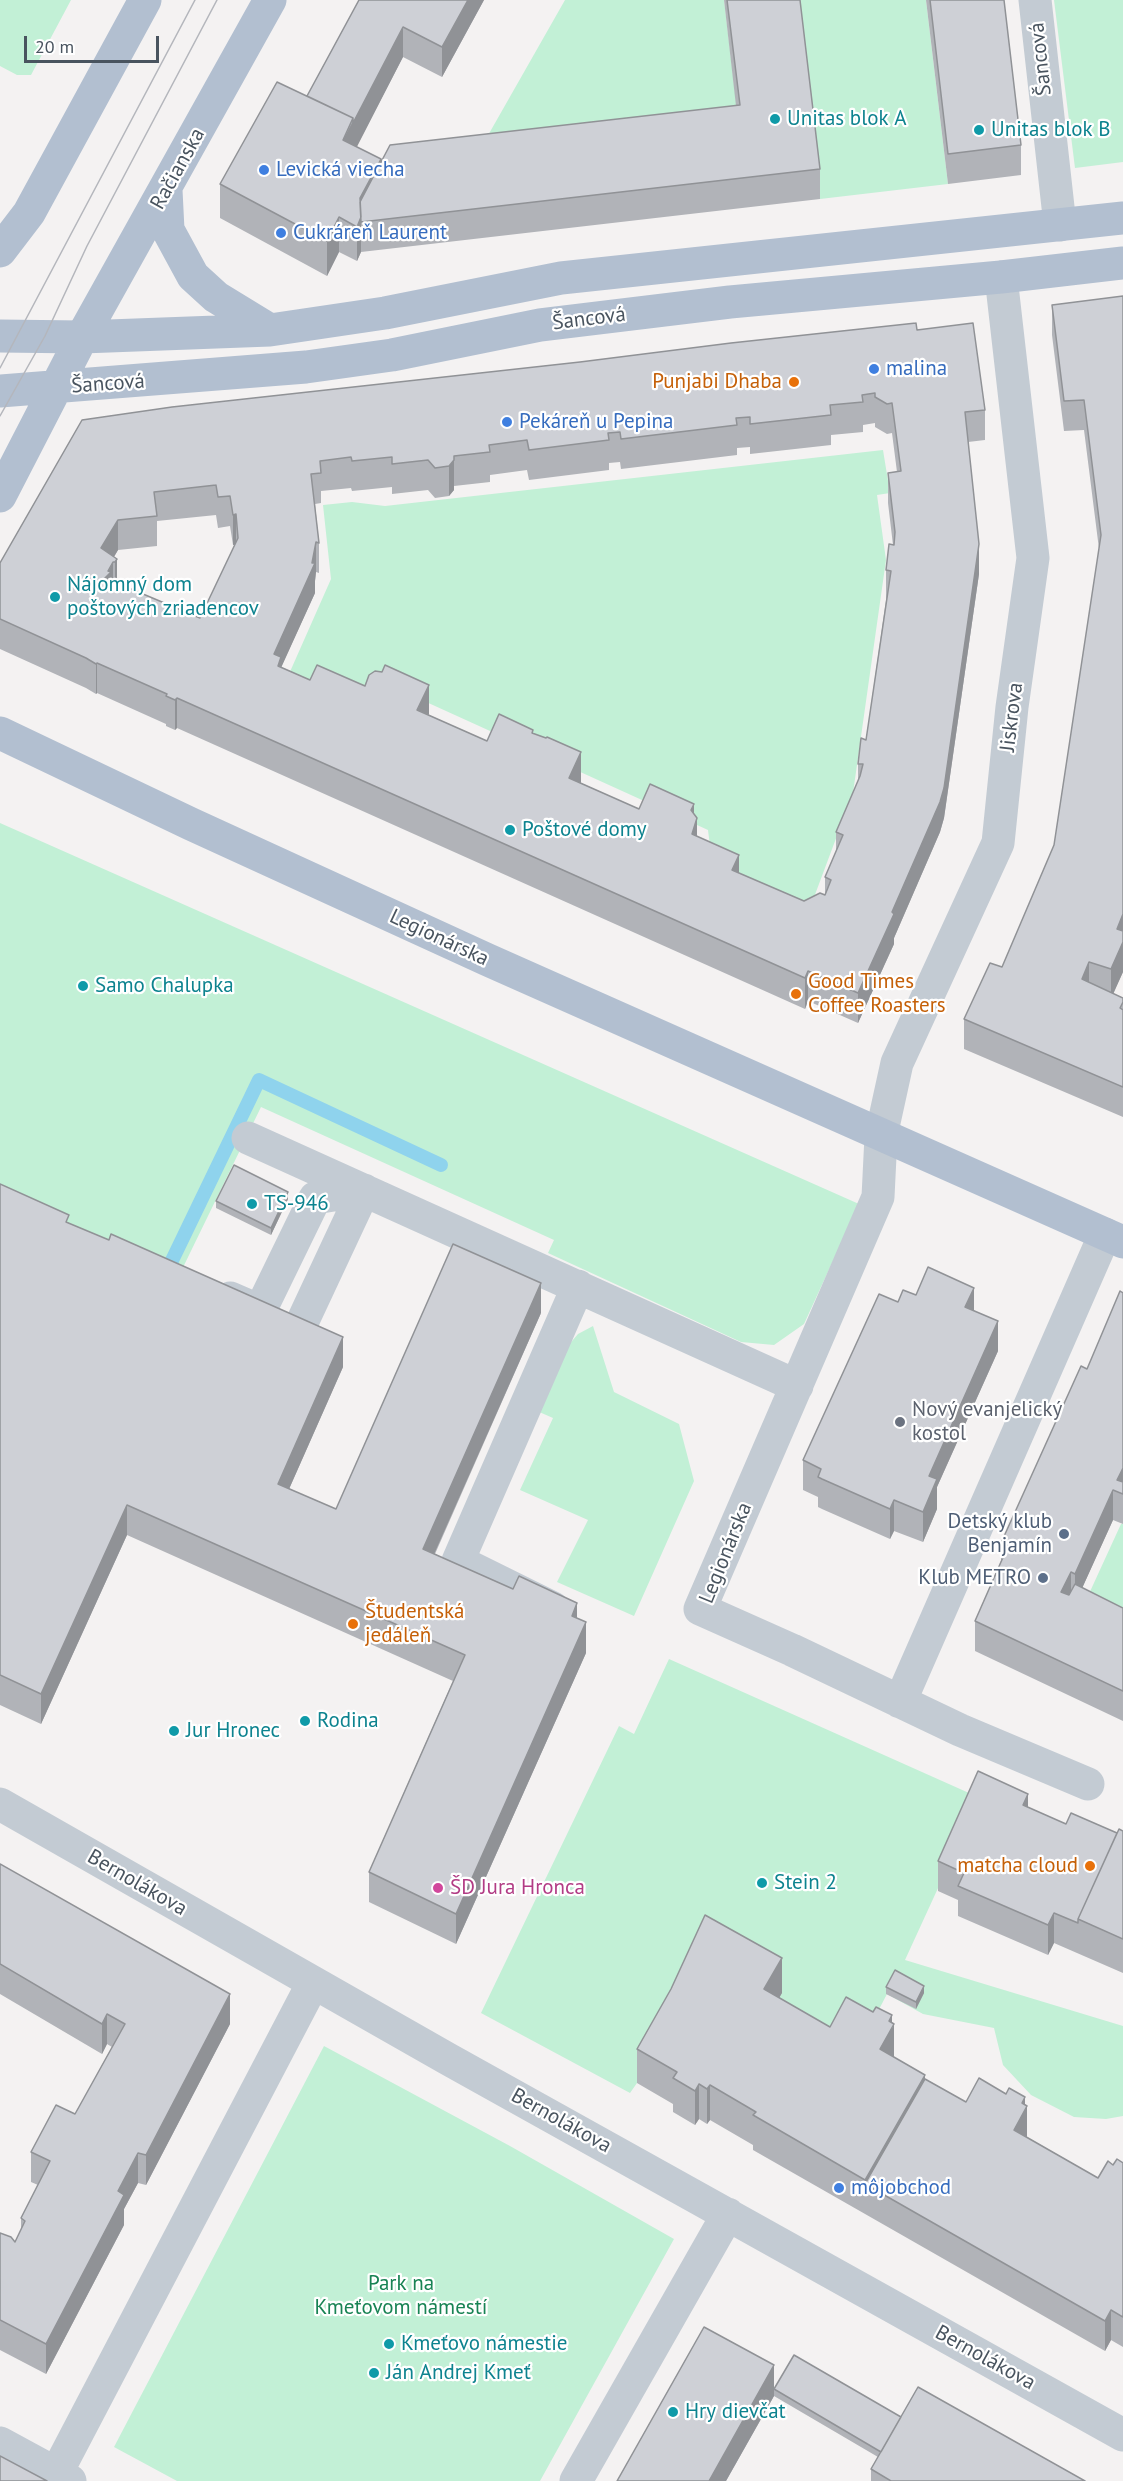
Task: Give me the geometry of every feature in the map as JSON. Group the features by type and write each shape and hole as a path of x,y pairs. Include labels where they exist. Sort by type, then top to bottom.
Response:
{"main road":[{"path":"0,251 29,213 145,0"},
{"name":"Račianska","path":"0,496 82,337 270,0"},
{"path":"166,190 168,230 193,276 216,297 270,330"},
{"name":"Šancová","path":"0,336 82,337 270,330 385,313 561,278 1123,218"},
{"name":"Šancová","path":"0,392 306,367 392,355 540,325 730,302 1001,277 1123,262"},
{"name":"Legionárska","path":"8,743 881,1136 1114,1238"}],"street":[{"name":"Šancová","path":"1035,0 1060,225"},
{"name":"Jiskrova","path":"881,1136 897,1063 998,843 1012,707 1033,558 1001,277"},
{"name":"Legionárska","path":"881,1136 878,1197 700,1609 960,1730 1089,1784"},
{"path":"248,1138 797,1386"},
{"path":"206,1286 260,1311 315,1198 364,1190"},
{"path":"292,1344 364,1190"},
{"path":"900,1702 1114,1238"},
{"path":"563,1612 458,1561 578,1286"},
{"name":"Bernolákova","path":"0,1804 313,1983 1123,2435"},
{"path":"0,2443 63,2477 313,1983"},
{"path":"576,2481 728,2214"}],"green space":[{"path":"0,0 71,0 31,75 17,75 0,66"},
{"path":"565,0 724,0 740,135 470,167"},
{"path":"796,0 926,0 948,184 820,199"},
{"path":"1054,0 1123,0 1123,162 1075,168"},
{"path":"883,450 890,493 877,495 886,560 853,793 807,916 712,862 708,830 380,681 353,700 289,674 331,579 323,505 352,502 385,506"},
{"path":"0,823 859,1204 804,1324 774,1345 741,1342 548,1253 554,1240 261,1107 172,1290 0,1214"},
{"path":"593,1326 614,1392 679,1424 694,1481 634,1616 557,1582 588,1520 520,1490 553,1418 537,1411 566,1348 578,1334"},
{"path":"1121,1524 1123,1524 1123,1630 1082,1609"},
{"path":"669,1659 969,1793 978,1801 905,1960 1123,2026 1123,2116 1106,2119 1074,2117 1031,2095 1003,2065 994,2028 923,2014 887,1994 863,2040 637,2083 630,2093 481,2013 619,1726 634,1734"},
{"name":"Park na Kmeťovom námestí","path":"324,2046 510,2146 674,2239 540,2481 177,2481 114,2447"}],"building":[{"path":"359,0 468,0 442,47 403,27 353,123 353,118 307,96"},
{"name":"Unitas blok A","path":"727,0 800,0 820,169 361,222 360,202 390,145 740,105"},
{"name":"Unitas blok B","path":"930,0 1004,0 1021,145 948,154"},
{"path":"277,82 353,118 343,140 381,159 360,198 361,217 357,227 339,217 327,241 220,184"},
{"path":"1123,296 1123,914 1117,929 1123,931 1123,942 1111,969 1089,962 1082,979 1123,998 1120,1008 1123,1010 1123,1087 964,1019 990,963 1002,967 1054,845 1101,535 1084,400 1064,401 1052,305"},
{"path":"916,323 917,330 973,323 985,410 965,412 979,544 944,788 892,912 894,914 858,993 808,971 805,978 177,698 175,700 166,696 167,694 0,619 0,563 82,420 172,407","holes":["875,393 875,397 887,404 892,403 901,471 888,473 895,532 894,545 889,544 886,570 891,571 866,740 861,738 858,764 863,764 836,832 843,835 825,877 831,880 825,895 820,893 804,901 732,870 739,855 692,834 697,818 691,810 694,804 650,784 639,809 569,778 581,752 532,733 533,730 499,714 487,741 417,710 429,685 385,665 382,672 375,671 369,675 365,686 317,665 310,680 278,666 281,657 274,654 315,563 312,563 316,542 319,543 311,474 321,473 320,461 351,457 352,461 392,457 392,464 428,460 435,468 449,466 454,456 490,452 489,445 527,440 529,450 609,440 608,433 620,432 621,439 737,425 736,418 750,417 750,424 831,415 830,405 863,402 862,395","216,485 218,497 230,496 233,515 236,514 238,538 200,618 105,578 111,572 108,571 117,559 101,548 118,520 157,516 154,492"]},
{"name":"TS-946","path":"234,1165 288,1192 271,1228 216,1201"},
{"path":"0,1184 69,1215 66,1222 109,1240 111,1234 343,1337 278,1484 336,1509 453,1244 541,1283 423,1549 513,1589 519,1576 577,1603 572,1616 586,1622 456,1914 369,1872 465,1655 127,1505 41,1694 0,1675"},
{"name":"Nový evanjelický kostol","path":"928,1267 974,1288 965,1307 998,1321 929,1476 937,1479 923,1512 894,1500 890,1509 818,1477 821,1469 803,1460 879,1294 898,1302 903,1290 916,1295"},
{"path":"1120,1291 1123,1293 1123,1468 1117,1480 1123,1482 1123,1494 1113,1490 1075,1574 1071,1572 1061,1592 1069,1595 1075,1584 1123,1608 1123,1691 975,1621 1008,1546 1001,1543 1081,1366 1087,1369"},
{"path":"978,1771 1028,1794 1023,1805 1066,1824 1071,1813 1117,1833 1078,1923 1054,1913 1048,1925 958,1886 964,1873 938,1861"},
{"path":"1119,1829 1123,1831 1123,1939 1078,1919"},
{"path":"0,1864 230,1994 146,2155 138,2153 118,2191 124,2195 46,2344 0,2320 0,2233 11,2237 15,2242 25,2221 21,2218 50,2161 31,2152 56,2105 75,2114 125,2024 107,2014 102,2024 0,1964"},
{"path":"705,1915 782,1958 764,1989 830,2027 846,1997 873,2012 876,2007 892,2015 889,2021 894,2024 880,2049 925,2075 865,2180 753,2115 756,2112 710,2085 707,2089 699,2084 695,2091 673,2078 677,2072 637,2049 671,1989"},
{"path":"895,1970 924,1986 916,2002 886,1987"},
{"path":"979,2078 1006,2094 1009,2088 1025,2097 1022,2103 1027,2106 1014,2130 1098,2178 1108,2161 1113,2165 1117,2159 1123,2163 1123,2317 1111,2310 1105,2321 865,2184 925,2079 966,2102"},
{"path":"704,2327 774,2365 709,2481 617,2481"},
{"path":"794,2355 901,2417 881,2452 774,2389"},
{"path":"918,2387 1085,2481 891,2481 871,2469"},
{"path":"0,2456 47,2481 0,2481"}],"waterway":[{"path":"165,1275 259,1080 441,1165"}],"tram line":[{"path":"0,368 195,0"},
{"path":"0,416 45,336 87,246 217,0"}],"place":[{"name":"Unitas blok A","path":"775,119"},
{"name":"Unitas blok B","path":"979,130"},
{"name":"Levická viecha","path":"264,170"},
{"name":"Cukráreň Laurent","path":"281,233"},
{"name":"malina","path":"874,369"},
{"name":"Punjabi Dhaba","path":"794,382"},
{"name":"Pekáreň u Pepina","path":"507,422"},
{"name":"Nájomný dom poštových zriadencov","path":"55,597"},
{"name":"Poštové domy","path":"510,830"},
{"name":"Samo Chalupka","path":"83,986"},
{"name":"Good Times Coffee Roasters","path":"796,994"},
{"name":"TS-946","path":"252,1204"},
{"name":"Nový evanjelický kostol","path":"900,1422"},
{"name":"Detský klub Benjamín","path":"1064,1534"},
{"name":"Klub METRO","path":"1043,1578"},
{"name":"Študentská jedáleň","path":"353,1624"},
{"name":"Rodina","path":"305,1721"},
{"name":"Jur Hronec","path":"174,1731"},
{"name":"matcha cloud","path":"1090,1866"},
{"name":"Stein 2","path":"762,1883"},
{"name":"ŠD Jura Hronca","path":"438,1888"},
{"name":"môjobchod","path":"839,2188"},
{"name":"Kmeťovo námestie","path":"389,2344"},
{"name":"Ján Andrej Kmeť","path":"374,2373"},
{"name":"Hry dievčat","path":"673,2412"}]}
